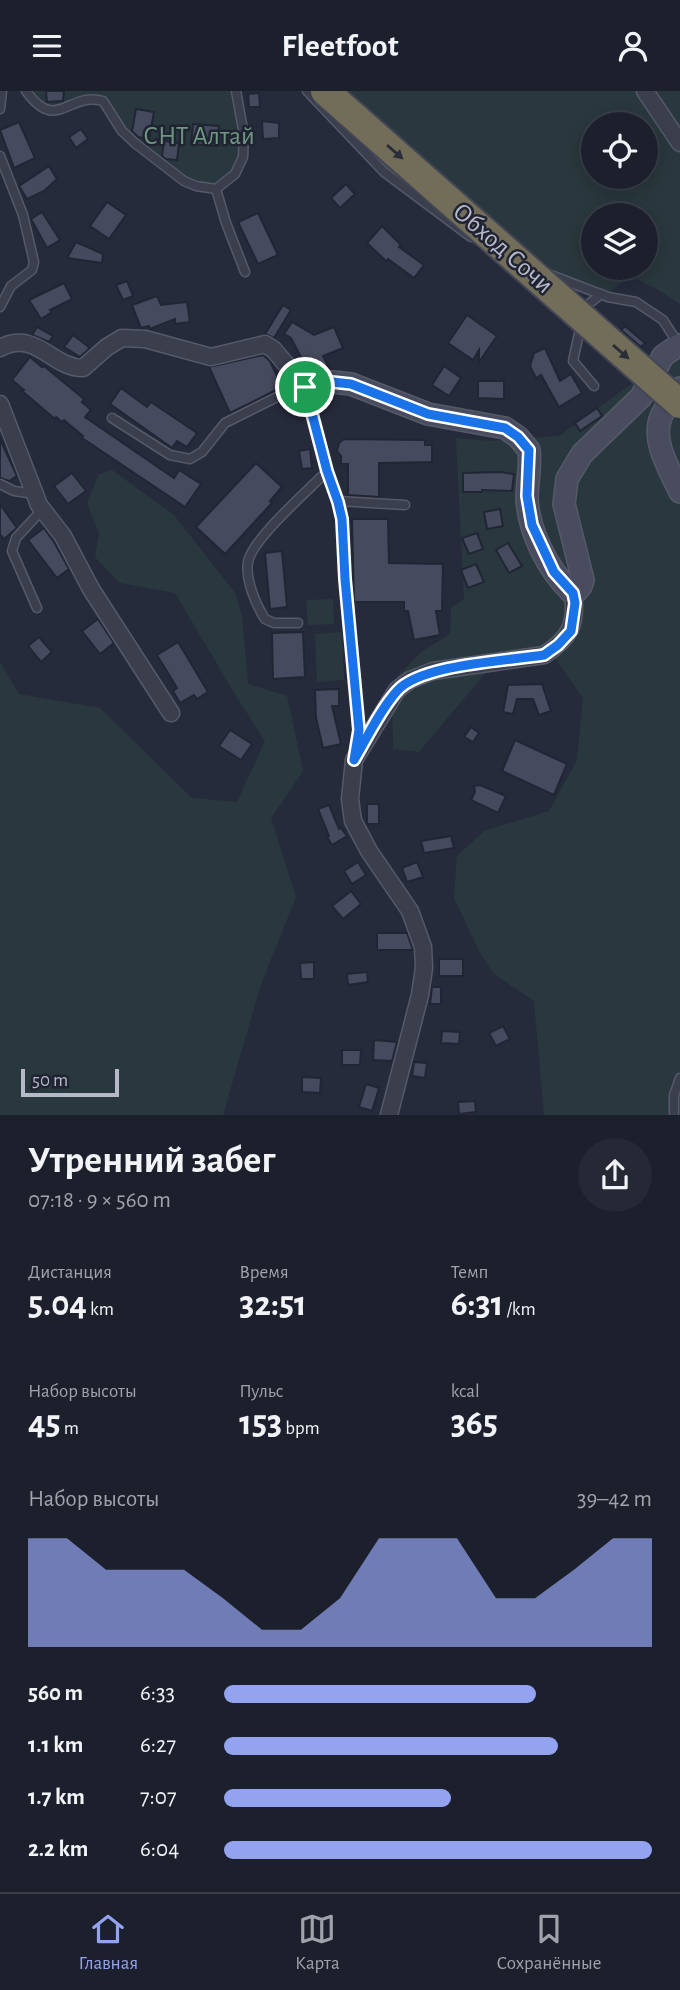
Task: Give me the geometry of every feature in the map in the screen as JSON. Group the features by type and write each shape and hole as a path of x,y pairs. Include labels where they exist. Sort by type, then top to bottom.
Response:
{"highway":[{"name":"Обход Сочи","path":"326,91 680,404"}],"street":[{"path":"645,91 680,143"},
{"path":"3,342 33,345 74,368 83,368 107,347 122,338 134,336 211,357 265,344 274,349 303,386 332,382 351,384 428,414 505,428 518,437 529,450 527,496 532,525 554,572 573,593 574,615 571,631 544,655 433,671 410,680 397,690 354,760 350,799 354,821 369,851 410,911 423,947 424,968 420,995 389,1115"},
{"path":"573,593 579,591 583,580 564,504 567,479 582,454 641,397 663,356 680,345"},
{"path":"680,388 661,415 657,430 663,453 680,492"},
{"path":"0,404 42,510 64,536 91,589 171,713"}],"lane":[{"path":"0,109 2,91"},
{"path":"26,91 36,105 46,110 62,109 84,100 103,101 122,131 136,144 184,181 216,189 235,174 243,157 244,135 236,91"},
{"path":"307,91 384,172 478,241"},
{"path":"0,156 23,215 34,263 32,270 11,286 0,307"},
{"path":"216,189 245,272"},
{"path":"488,248 499,255 601,294 636,302 663,320 680,345"},
{"path":"594,386 573,361 584,308 601,294"},
{"path":"112,418 170,455 190,459 202,452 225,423 303,386 342,519 359,730 354,760"},
{"path":"299,623 274,623 265,619 248,573 248,563 257,543 327,471"},
{"path":"0,484 14,491 35,494"},
{"path":"338,502 405,505"},
{"path":"37,608 12,551 16,538 42,510"},
{"path":"674,1115 674,1095 680,1078"}],"green space":[{"name":"СНТ Алтай","path":"26,91 236,91 244,135 235,174 216,189 196,186 136,144 103,101 54,111"},
{"path":"339,91 680,91 680,304 638,280 658,280 658,203 581,203 581,280 624,280 609,293 533,263"},
{"path":"680,331 680,1115 544,1115 534,1001 494,974 479,951 454,898 457,856 484,831 549,811 577,760 583,698 550,651 498,658 419,752 393,749 392,682 420,653 450,634 451,608 464,599 456,438 489,441 559,436 634,382 657,347"},
{"path":"112,470 174,515 235,593 242,616 248,684 287,696 303,771 271,818 296,897 261,984 223,1115 0,1115 0,662 19,694 100,708 192,798 237,802 265,741 175,593 120,583 95,557 99,533 87,503 98,475"},
{"path":"333,599 334,624 308,625 306,600"},
{"path":"342,632 344,680 317,682 315,634"}],"building":[{"path":"46,91 64,91 63,101 47,102"},
{"path":"259,93 260,107 249,107 248,94"},
{"path":"136,109 154,112 149,139 138,137 132,131"},
{"path":"262,121 279,123 279,138 263,139"},
{"path":"19,122 35,158 14,168 0,130"},
{"path":"193,124 219,126 217,146 191,144"},
{"path":"81,129 88,139 76,148 69,137"},
{"path":"164,141 179,143 177,160 162,156"},
{"path":"49,166 57,179 44,191 27,199 19,186"},
{"path":"346,184 355,194 340,208 331,198"},
{"path":"107,202 126,215 109,239 90,226"},
{"path":"42,212 60,240 47,248 31,219"},
{"path":"258,213 278,255 258,264 238,222"},
{"path":"382,226 401,245 399,247 424,265 414,278 388,259 386,261 367,243"},
{"path":"76,242 103,254 102,263 67,258"},
{"path":"127,281 133,296 123,300 116,285"},
{"path":"64,283 72,299 50,310 52,312 41,319 29,300"},
{"path":"157,296 161,305 187,302 190,322 175,324 175,319 150,329 149,326 141,328 132,305"},
{"path":"283,305 291,310 274,338 265,334"},
{"path":"467,315 497,336 479,362 479,350 473,360 448,343"},
{"path":"292,322 314,335 334,327 343,348 323,356 328,365 309,373 291,338 284,334"},
{"path":"625,326 645,343 641,347 621,330"},
{"path":"37,327 53,336 49,342 32,335"},
{"path":"73,335 90,348 80,357 64,347"},
{"path":"545,348 560,381 571,374 582,393 559,407 541,375 536,378 530,366 534,353"},
{"path":"263,355 270,361 282,387 230,413 209,367"},
{"path":"30,357 84,399 82,402 91,410 85,417 174,478 179,470 201,484 185,507 82,438 83,436 64,420 62,422 56,417 55,419 22,391 24,390 12,380"},
{"path":"444,366 461,378 449,396 432,385"},
{"path":"478,381 504,381 504,399 478,398"},
{"path":"121,388 147,407 151,402 197,433 187,447 177,441 172,448 110,404"},
{"path":"597,408 602,416 580,431 575,423"},
{"path":"0,439 17,476 9,481 0,478"},
{"path":"344,439 425,440 425,445 432,445 432,462 379,463 379,497 348,495 348,464 341,464 341,456 337,451 339,443"},
{"path":"310,449 312,468 302,469 299,451"},
{"path":"256,463 282,487 270,501 272,503 225,554 196,527"},
{"path":"72,473 86,491 68,504 54,486"},
{"path":"463,473 514,474 512,491 463,492"},
{"path":"0,504 17,528 4,539 0,534"},
{"path":"500,509 503,526 487,529 484,512"},
{"path":"352,519 388,519 389,563 443,564 442,611 436,611 440,635 414,640 408,611 404,611 404,602 354,602"},
{"path":"44,528 69,569 57,578 28,540"},
{"path":"477,533 483,549 469,554 462,538"},
{"path":"508,543 522,566 509,573 496,550"},
{"path":"282,551 287,607 270,609 265,553"},
{"path":"476,564 484,582 468,588 461,570"},
{"path":"98,619 114,643 100,654 82,631"},
{"path":"303,632 305,677 273,679 272,633"},
{"path":"39,637 52,652 41,662 28,646"},
{"path":"178,642 208,692 197,699 194,695 180,703 173,691 177,688 157,655"},
{"path":"542,684 551,711 539,715 533,699 517,699 513,714 503,712 508,685"},
{"path":"339,689 339,706 332,706 341,744 323,748 316,718 315,690"},
{"path":"471,727 479,733 473,742 464,737"},
{"path":"230,730 252,744 241,760 219,746"},
{"path":"515,740 567,764 554,795 502,771"},
{"path":"480,785 506,796 498,813 471,800 475,792 474,786"},
{"path":"367,804 379,804 379,824 367,824"},
{"path":"329,805 339,829 347,836 332,845 318,809"},
{"path":"451,836 454,848 424,853 421,841"},
{"path":"358,862 366,875 352,884 344,871"},
{"path":"417,862 423,877 407,882 402,868"},
{"path":"351,891 361,904 343,919 332,906"},
{"path":"377,933 407,933 413,950 377,950"},
{"path":"439,959 463,959 463,976 439,976"},
{"path":"314,962 314,979 301,979 300,963"},
{"path":"367,972 368,982 348,985 347,974"},
{"path":"432,987 441,987 441,1004 430,1004"},
{"path":"503,1026 510,1039 496,1046 489,1033"},
{"path":"442,1031 460,1032 459,1044 441,1043"},
{"path":"374,1040 397,1042 392,1061 373,1060"},
{"path":"342,1050 361,1050 360,1065 342,1065"},
{"path":"414,1062 427,1063 425,1078 412,1076"},
{"path":"302,1077 321,1078 320,1093 302,1092"},
{"path":"366,1084 379,1088 372,1111 359,1107"},
{"path":"475,1101 476,1112 459,1114 458,1102"}],"route":[{"path":"332,382 351,384 428,414 505,428 518,437 529,450 527,496 532,525 554,572 573,593 575,603 571,631 544,655 433,671 410,680 397,690 354,760 359,730 342,519 305,387 332,382"}]}
